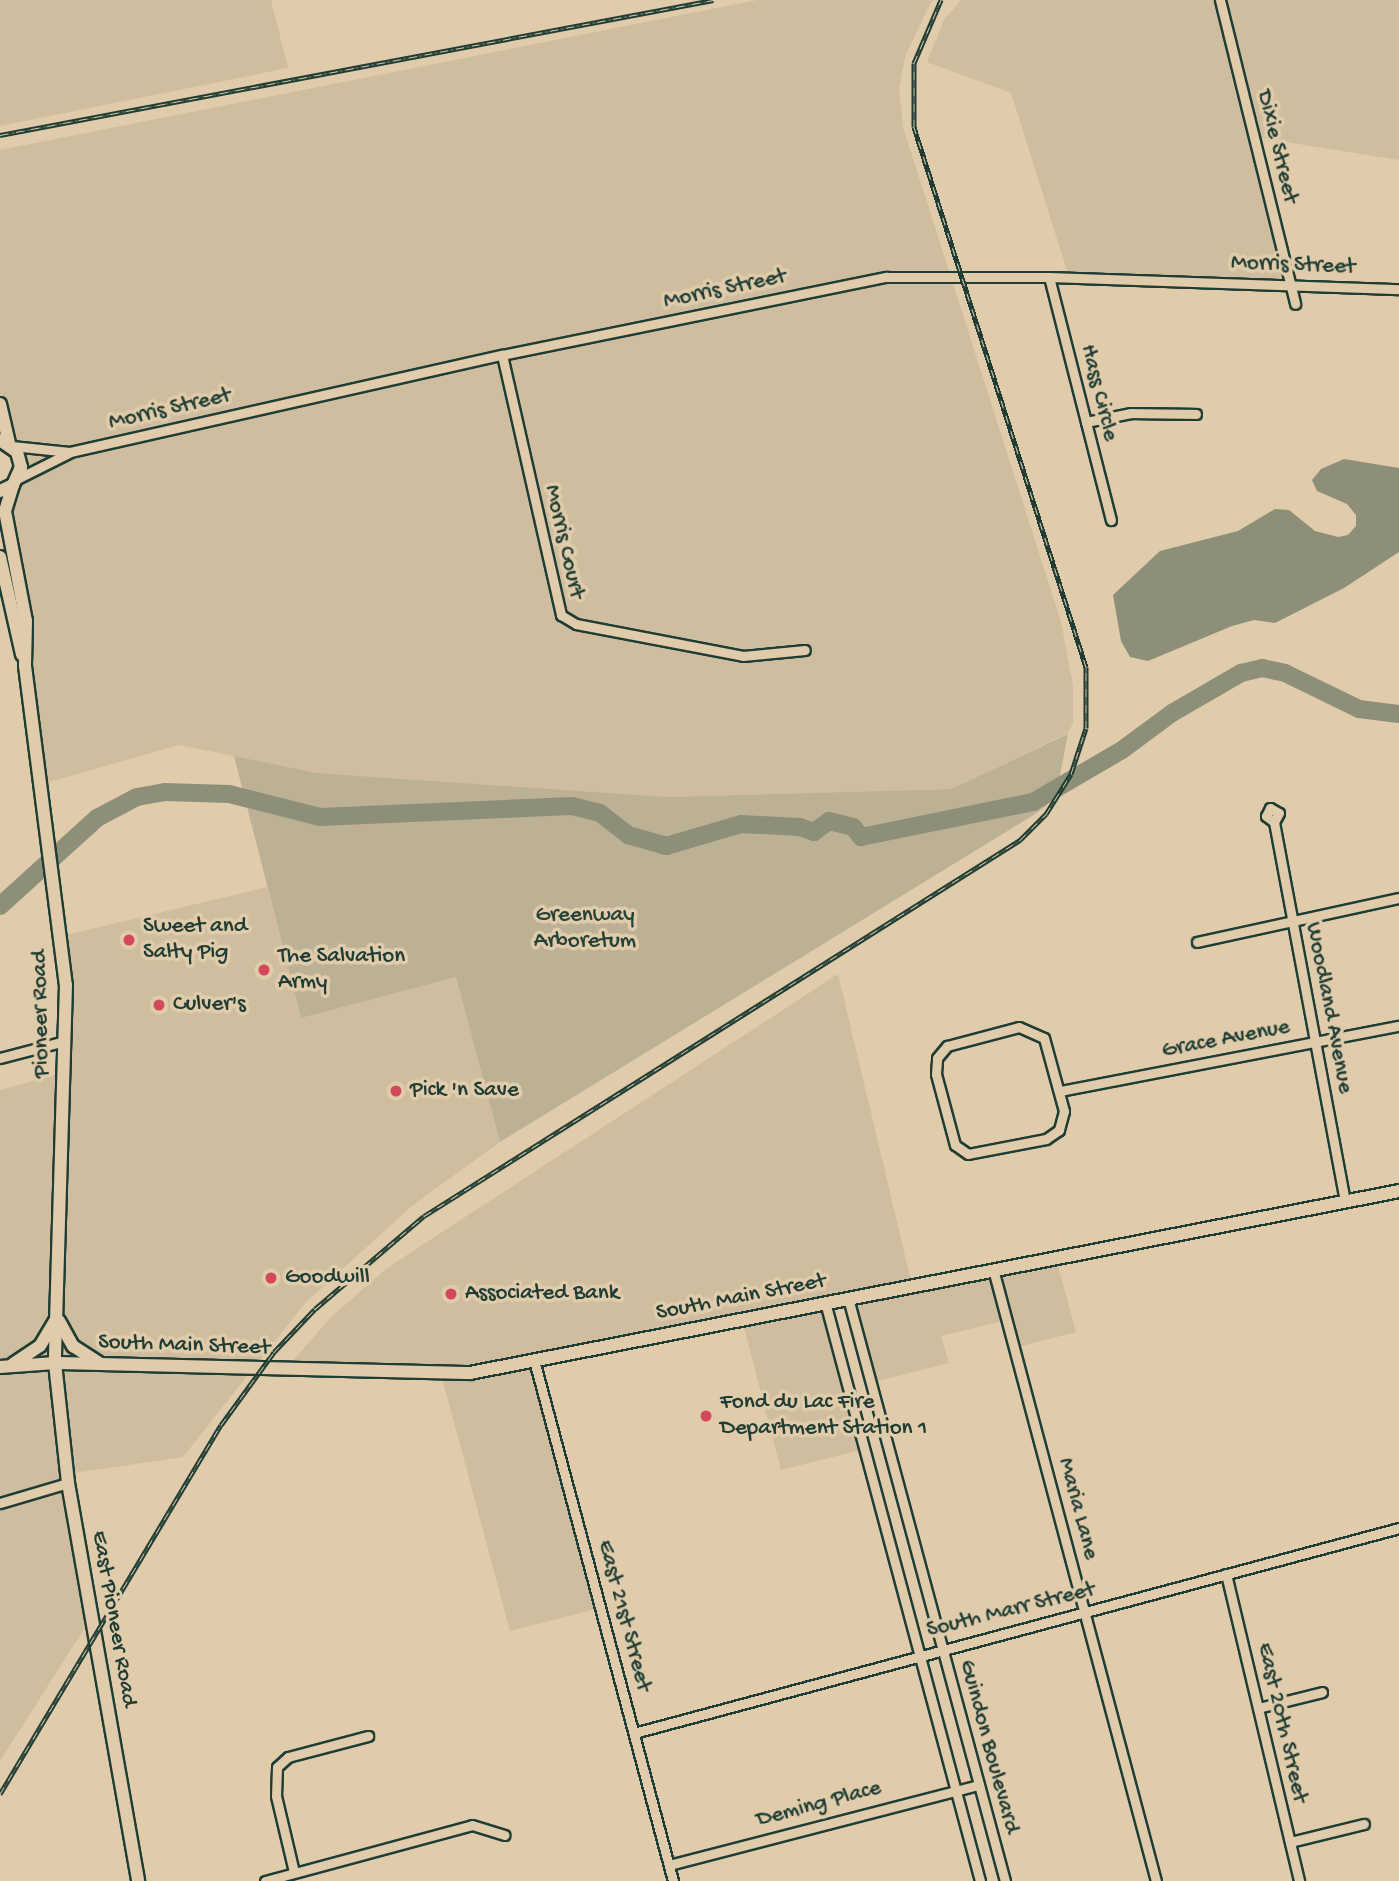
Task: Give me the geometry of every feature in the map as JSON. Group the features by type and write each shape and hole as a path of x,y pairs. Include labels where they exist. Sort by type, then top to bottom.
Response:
{"main road":[{"path":"0,404 7,443 20,458 15,482 0,491"},
{"name":"Pioneer Road","path":"15,482 5,511 26,621 25,666 56,883 65,978 55,1363"},
{"name":"Pioneer Road","path":"0,557 11,622 25,666"},
{"name":"South Main Street","path":"3,1367 55,1363 470,1373 1399,1191"},
{"path":"3,1367 40,1346 57,1317 80,1353 107,1365"},
{"name":"East Pioneer Road","path":"55,1363 68,1483 138,1881"}],"street":[{"name":"Dixie Street","path":"1220,0 1295,304"},
{"name":"Morris Street","path":"15,482 70,452 502,355 886,277 1049,277 1399,289"},
{"name":"Hass Circle","path":"1049,277 1111,520"},
{"name":"Morris Court","path":"502,355 561,615 576,624 743,656 805,650"},
{"path":"1086,422 1131,413 1196,414"},
{"name":"Morris Street","path":"7,443 70,452"},
{"name":"Woodland Avenue","path":"1274,822 1345,1201"},
{"path":"1197,942 1291,918 1399,898"},
{"name":"Grace Avenue","path":"1060,1091 1399,1026"},
{"path":"1019,1027 1032,1030 1044,1038 1060,1091 1064,1111 1059,1130 1046,1139 968,1154 955,1145 936,1074 937,1058 947,1046 1019,1027"},
{"path":"0,1058 65,1041"},
{"name":"Maria Lane","path":"993,1269 1156,1881"},
{"name":"Guindon Boulevard","path":"848,1298 1005,1881"},
{"name":"Guindon Boulevard","path":"825,1302 979,1881"},
{"name":"East 21st Street","path":"534,1360 673,1881"},
{"path":"0,1503 68,1483"},
{"name":"South Marr Street","path":"634,1733 919,1654 1399,1528"},
{"name":"East 20th Street","path":"1226,1574 1299,1881"},
{"path":"1258,1708 1322,1692"},
{"path":"294,1872 276,1796 277,1767 288,1757 368,1736"},
{"name":"Deming Place","path":"669,1865 979,1785"},
{"path":"1290,1842 1364,1824"},
{"path":"265,1881 472,1825 504,1835"}],"shaded area":[{"path":"0,0 271,0 288,68 0,126"},
{"path":"757,0 932,0 906,54 899,88 903,127 1061,622 1073,685 1073,723 1068,733 951,789 669,797 317,773 179,745 39,785 5,511 17,479 0,404 0,150"},
{"path":"961,0 1399,0 1399,160 1254,137 1290,286 1069,277 1011,93 927,62 944,20"},
{"path":"1344,459 1399,468 1399,552 1344,588 1275,623 1254,620 1232,626 1148,661 1130,657 1121,641 1113,595 1160,551 1238,531 1275,509 1289,510 1315,531 1338,537 1348,535 1356,526 1356,515 1347,504 1317,491 1312,480 1321,469"},
{"path":"267,887 301,1018 456,976 500,1142 413,1205 305,1303 183,1457 67,1474 91,1618 0,1761 0,1090 65,1072 62,936"},
{"path":"838,974 912,1285 1056,1258 1076,1332 1014,1348 1005,1315 999,1322 941,1336 949,1363 870,1383 848,1299 826,1302 865,1449 781,1470 742,1320 535,1360 600,1608 510,1631 441,1374 285,1370 329,1319 387,1268"}],"green space":[{"name":"Greenway Arboretum","path":"1068,734 1059,780 1046,806 500,1142 456,977 301,1018 234,756 317,773 669,797 951,789"}],"waterway":[{"path":"0,906 97,818 137,797 165,792 229,794 320,817 572,806 600,813 628,835 666,846 741,824 800,827 814,832 829,821 853,827 861,837 1033,802 1122,750 1172,713 1241,673 1262,668 1285,673 1359,709 1399,714"}],"railway":[{"path":"0,135 713,0"},
{"path":"0,1794 221,1425 274,1352 315,1309 424,1216 1020,840 1046,814 1071,774 1086,728 1086,667 914,127 914,63 941,0"}],"place":[{"name":"Sweet and Salty Pig","path":"129,940"},
{"name":"The Salvation Army","path":"264,970"},
{"name":"Culver's","path":"159,1005"},
{"name":"Pick 'n Save","path":"396,1091"},
{"name":"Goodwill","path":"271,1278"},
{"name":"Associated Bank","path":"451,1294"},
{"name":"Fond du Lac Fire Department Station 1","path":"706,1416"}]}
